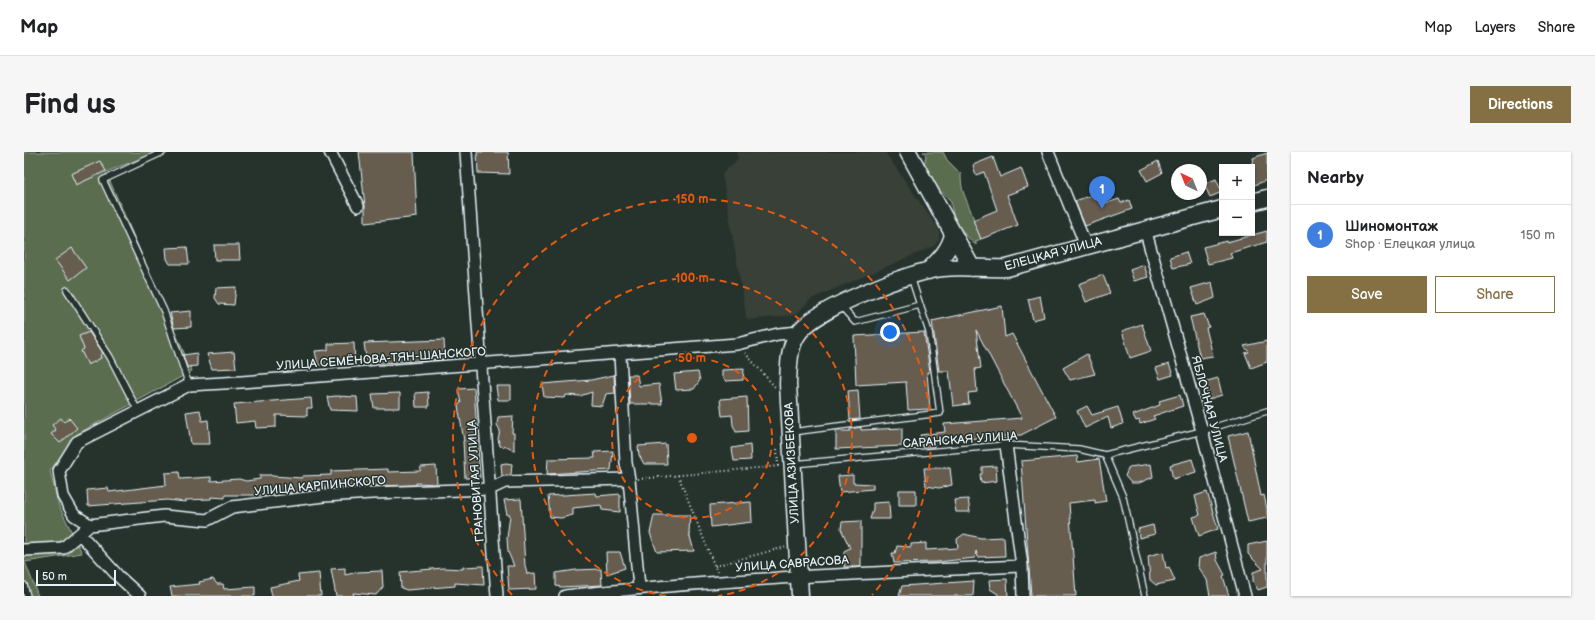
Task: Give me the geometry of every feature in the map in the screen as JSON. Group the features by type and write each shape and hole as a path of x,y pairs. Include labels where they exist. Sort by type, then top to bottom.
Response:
{"main road":[{"path":"908,152 972,268"},
{"path":"1255,201 1267,198"},
{"name":"ЕЛЕЦКАЯ УЛИЦА","path":"799,332 810,321 840,304 910,276 928,271 957,267 1007,268 1219,210"},
{"path":"928,271 945,254 951,244 953,235"},
{"name":"УЛИЦА АЗИЗБЕКОВА","path":"799,332 793,344 789,360 788,384 791,433 785,465 797,544 800,596"}],"street":[{"path":"330,152 358,206"},
{"name":"ГРАНОВИТАЯ УЛИЦА","path":"466,152 497,596"},
{"path":"1048,152 1086,246"},
{"name":"ЯБЛОЧНАЯ УЛИЦА","path":"1145,229 1202,431 1244,596"},
{"name":"УЛИЦА СЕМЁНОВА-ТЯН-ШАНСКОГО","path":"90,525 74,515 63,496 59,472 78,442 189,385 620,355 738,344 778,334 799,332"},
{"path":"620,355 626,463 629,479 639,588"},
{"path":"1006,445 1022,566 1024,596"},
{"name":"УЛИЦА КАРПИНСКОГО","path":"90,525 164,516 207,520 232,507 324,496 372,492 490,489 505,482 629,479"},
{"path":"24,550 63,548 90,525"},
{"path":"80,534 118,576 140,596"},
{"name":"УЛИЦА САВРАСОВА","path":"565,596 639,588 798,576 1022,566"}],"lane":[{"path":"163,152 103,180 164,311 189,385"},
{"path":"791,433 940,413 929,332 910,276"},
{"path":"67,290 110,357 138,411"},
{"path":"840,304 855,322 920,305"},
{"name":"САРАНСКАЯ УЛИЦА","path":"785,465 1006,445 1079,449 1105,455 1202,431 1267,411"},
{"path":"1105,455 1123,497 1145,596"},
{"path":"24,585 27,596"}],"path":[{"path":"738,344 774,386 775,393"},
{"path":"629,479 785,465 777,444"},
{"path":"678,475 721,582"},
{"path":"715,566 797,544"}],"shaded area":[{"path":"736,152 885,152 939,230 939,240 934,246 811,299 795,315 747,320 722,174 738,159"}],"green space":[{"path":"24,152 157,152 106,172 192,371 77,434 50,471 59,506 82,553 25,562 38,596 24,596"},
{"path":"923,152 943,152 947,160 961,174 961,183 964,193 981,239 976,241 976,245 955,220 951,201 935,186 924,166 926,155"}],"building":[{"path":"359,152 414,152 417,217 365,223 365,206"},
{"path":"477,152 508,152 509,174 478,173"},
{"path":"1267,153 1267,180 1255,185 1255,164 1252,164 1254,162 1253,158"},
{"path":"993,157 1000,177 1021,168 1028,187 1007,195 1018,225 981,239 973,220 997,210 984,172 976,175 973,165"},
{"path":"100,161 106,171 76,185 71,174"},
{"path":"1158,161 1162,173 1147,181 1141,170"},
{"path":"1216,179 1219,186 1219,193 1210,197 1207,190 1207,183"},
{"path":"1103,191 1107,203 1119,199 1121,203 1129,200 1132,209 1085,226 1075,201"},
{"path":"1267,231 1267,242 1230,253 1232,258 1208,264 1203,247 1249,236 1255,236 1255,234"},
{"path":"214,245 239,245 240,260 215,260"},
{"path":"187,247 189,264 170,264 167,259 166,248"},
{"path":"72,248 86,268 70,280 55,260"},
{"path":"1186,252 1190,264 1173,268 1170,257"},
{"path":"1144,265 1148,277 1134,281 1130,270"},
{"path":"1103,275 1110,293 1086,302 1079,284"},
{"path":"1212,282 1215,298 1197,305 1191,288"},
{"path":"236,287 234,305 219,304 215,298 216,288"},
{"path":"1040,296 1044,317 1033,320 1028,299"},
{"path":"1002,306 1005,337 1012,334 1056,417 1021,435 934,441 934,447 923,447 920,435 945,432 944,424 1022,418 976,330 981,368 975,369 977,392 968,393 969,404 953,406 949,371 939,371 932,321"},
{"path":"191,311 191,327 174,328 170,313"},
{"path":"1204,314 1209,327 1206,328 1213,356 1200,358 1190,317"},
{"path":"1142,324 1151,351 1130,358 1122,331"},
{"path":"89,332 103,353 100,355 101,358 88,365 81,351 84,349 79,336"},
{"path":"924,332 930,372 927,372 930,409 908,410 906,382 856,385 854,336"},
{"path":"444,340 445,359 367,364 364,343"},
{"path":"1267,341 1267,362 1251,368 1245,353 1249,352 1244,346"},
{"path":"354,343 355,364 318,365 315,351 328,350 328,344"},
{"path":"234,352 236,368 212,369 207,354"},
{"path":"197,353 197,366 187,367 183,355"},
{"path":"1087,354 1095,374 1070,380 1063,368"},
{"path":"1169,364 1173,375 1160,379 1156,368"},
{"path":"744,369 743,380 726,381 722,377 722,370"},
{"path":"698,372 700,380 694,389 676,390 674,374"},
{"path":"614,375 615,393 606,394 602,406 591,405 592,392 580,396 566,395 565,398 544,397 542,384 591,380"},
{"path":"628,375 637,375 639,386 659,384 662,404 630,404"},
{"path":"1218,378 1222,395 1209,399 1204,382"},
{"path":"496,386 511,386 511,400 498,400"},
{"path":"474,388 480,478 465,478 464,441 458,405 461,403 458,389"},
{"path":"858,390 860,419 850,420 848,391"},
{"path":"428,392 429,407 416,407 415,393"},
{"path":"400,393 400,408 374,408 372,394"},
{"path":"1180,395 1183,406 1153,416 1155,419 1140,424 1139,420 1136,421 1133,415 1160,405 1159,401"},
{"path":"327,397 357,397 358,411 330,410"},
{"path":"747,397 748,431 736,432 733,425 732,415 722,416 720,399"},
{"path":"311,398 312,408 307,408 307,416 276,415 276,427 256,428 255,421 236,423 234,404"},
{"path":"1087,406 1092,415 1118,407 1123,424 1111,428 1108,417 1085,428 1077,411"},
{"path":"200,410 202,421 208,420 210,444 191,444 186,412"},
{"path":"513,416 512,433 514,433 514,451 507,447 500,446 498,439 500,430 497,425 498,417"},
{"path":"61,418 64,422 69,418 77,428 60,443 51,434 56,430 52,425"},
{"path":"861,427 861,430 902,428 902,446 836,449 836,431 850,431 850,429"},
{"path":"1248,431 1261,496 1264,495 1267,518 1248,522 1228,436"},
{"path":"666,444 667,464 644,464 639,455 638,446"},
{"path":"750,445 751,460 734,461 732,448"},
{"path":"613,451 611,470 547,474 548,459 595,458 594,452"},
{"path":"1077,456 1078,462 1099,459 1106,501 1095,503 1095,500 1069,503 1076,596 1031,596 1021,461"},
{"path":"1192,459 1196,472 1173,479 1170,465"},
{"path":"501,464 512,464 511,475 502,476"},
{"path":"1151,464 1153,477 1139,483 1131,483 1125,476 1129,467"},
{"path":"436,466 437,484 416,483 416,485 325,487 325,489 292,493 273,491 273,495 225,495 225,498 211,497 211,499 186,500 186,502 167,500 88,506 87,490 108,488 109,492 166,485 165,473 179,472 180,479 211,477 211,481 239,479 246,481 260,479 260,475 302,478 302,476 331,475 331,471 388,469 388,472 420,471 421,467"},
{"path":"996,466 997,481 981,483 980,474 982,474 982,467"},
{"path":"924,468 950,468 952,485 939,488 926,486"},
{"path":"853,475 853,483 873,484 873,489 840,492 838,476"},
{"path":"899,490 916,490 916,505 899,505"},
{"path":"1207,492 1218,529 1199,536 1193,517 1200,515 1195,496"},
{"path":"596,493 597,496 620,494 620,512 602,510 601,505 573,508 573,515 561,518 550,517 548,496"},
{"path":"521,499 525,566 527,574 535,573 536,589 509,590 507,566 514,566 508,552 507,538 510,515 507,515 504,500"},
{"path":"968,499 970,512 956,512 954,500"},
{"path":"751,502 752,522 711,527 710,505"},
{"path":"889,502 890,519 870,519 873,503"},
{"path":"654,515 690,515 689,533 694,551 657,552 650,533"},
{"path":"861,521 861,567 844,567 844,551 850,548 841,529 842,522"},
{"path":"1153,525 1155,534 1139,538 1138,529"},
{"path":"964,534 981,538 1004,537 1005,556 978,557 976,551 975,558 937,562 894,563 892,553 895,553 897,546 911,547 911,544 926,543 926,550 958,548 957,539"},
{"path":"1267,541 1267,587 1258,590 1253,581 1253,572 1263,569 1248,554 1248,545"},
{"path":"606,552 620,552 625,568 607,574"},
{"path":"1163,552 1166,568 1169,567 1175,581 1156,585 1150,580 1148,556"},
{"path":"1216,552 1217,560 1225,575 1223,576 1229,596 1210,596 1207,580 1198,566 1199,558"},
{"path":"483,566 484,585 455,583 455,586 407,590 401,588 400,572 443,568 463,569 463,567"},
{"path":"345,568 345,575 358,572 382,571 383,587 376,595 353,593 354,596 336,596 331,569"},
{"path":"601,569 602,585 556,586 556,573 576,570"},
{"path":"319,573 321,596 272,596 270,587 299,581 298,575"},
{"path":"213,579 217,584 223,584 224,589 255,587 255,596 172,596 170,587 200,584 199,582"},
{"path":"1007,579 1008,596 998,596 998,594 990,589 989,580"},
{"path":"974,581 973,596 899,596 902,586"}],"place":[{"name":"Шиномонтаж","path":"1102,209"}]}
